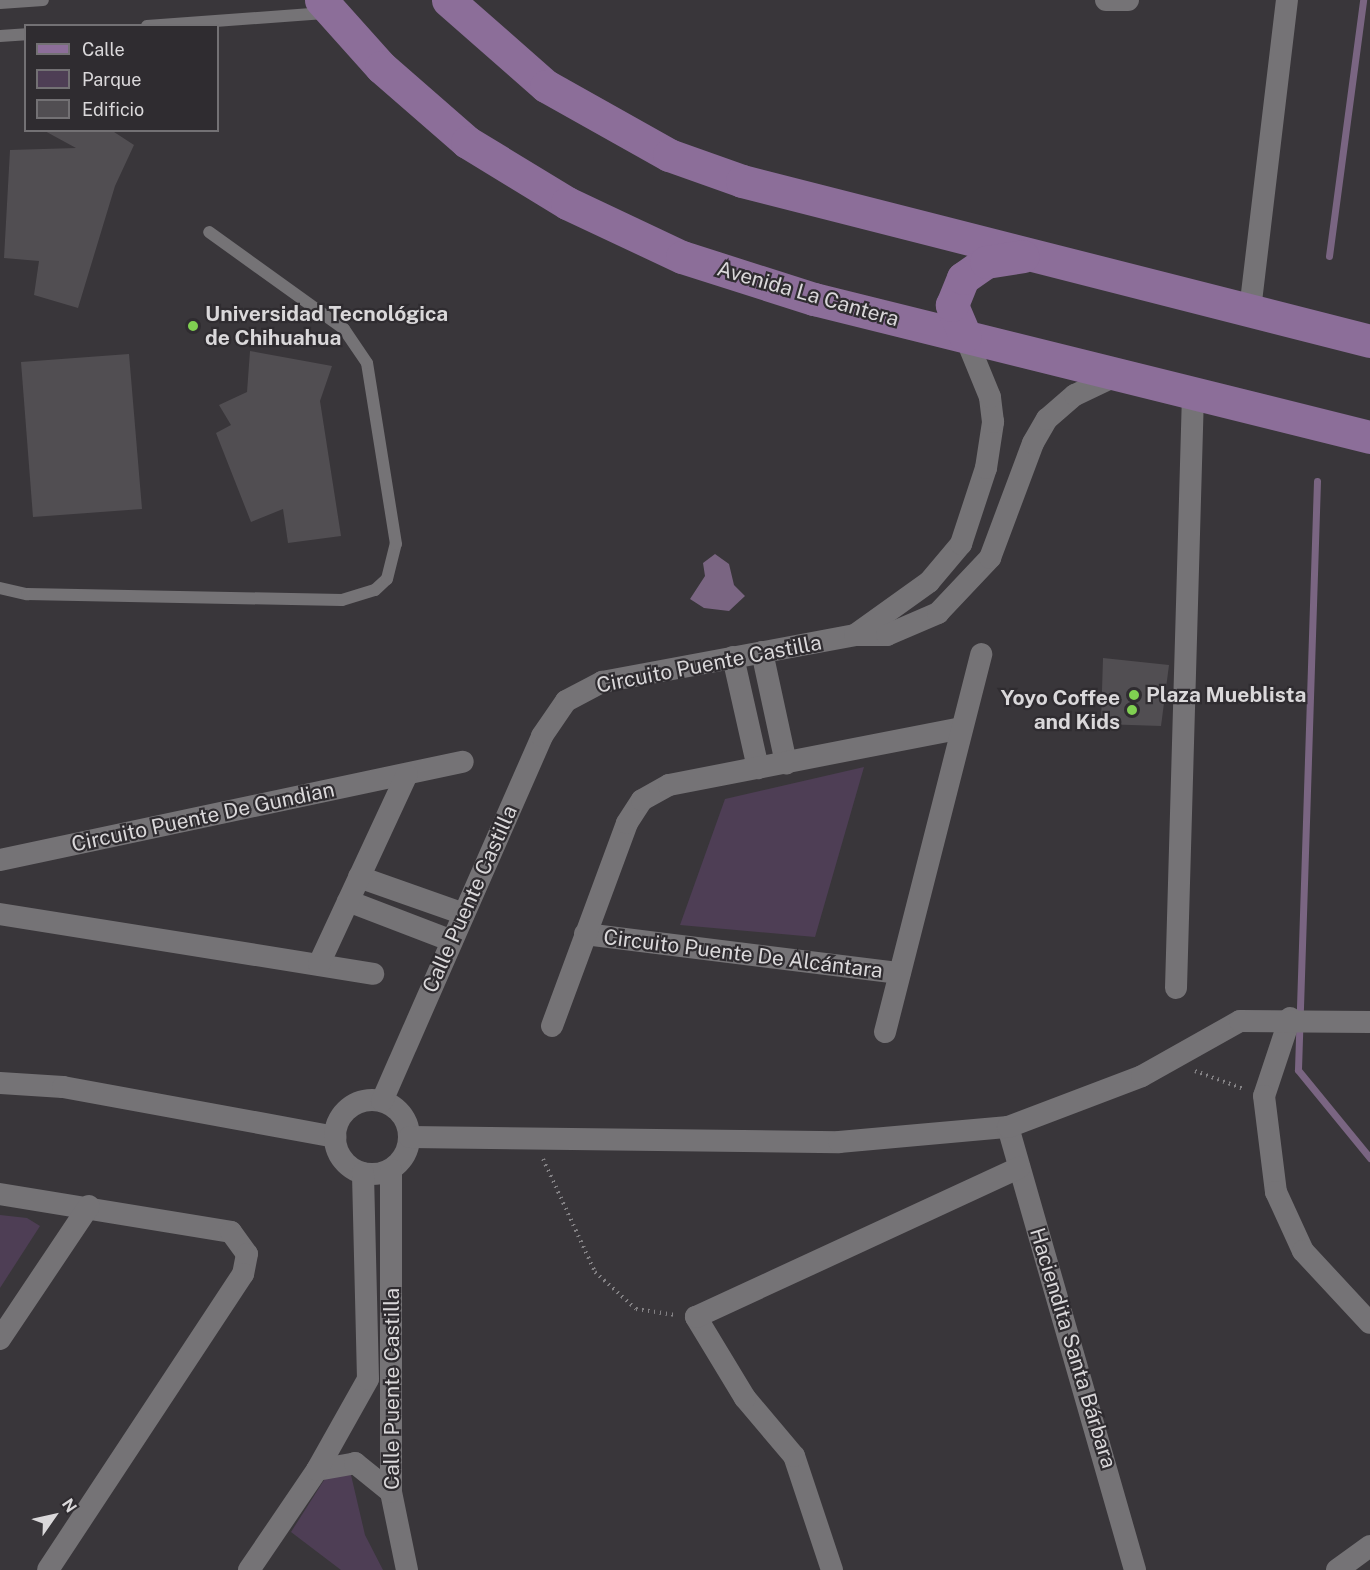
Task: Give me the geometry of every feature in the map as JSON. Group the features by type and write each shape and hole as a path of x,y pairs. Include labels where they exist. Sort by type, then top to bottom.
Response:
{"main road":[{"path":"446,4 546,86 669,155 742,181 1034,254 1369,342"},
{"name":"Avenida La Cantera","path":"326,6 381,67 467,142 567,203 662,248 753,282 1370,437"},
{"path":"965,336 952,306 963,278 986,262 1034,254"},
{"path":"1330,427 1357,423 1370,413"}],"street":[{"path":"1106,0 1128,0"},
{"path":"1251,310 1287,0"},
{"name":"Circuito Puente Castilla","path":"855,635 910,598 947,563 961,544 986,468 990,397 965,336"},
{"name":"Circuito Puente Castilla","path":"566,701 602,682 855,635 913,627 958,598 990,558 1019,477 1047,419 1075,394 1117,375"},
{"path":"1176,988 1193,394"},
{"path":"986,468 1019,477"},
{"path":"762,652 786,763"},
{"name":"Circuito Puente De Alcántara","path":"885,1032 981,654"},
{"path":"733,657 758,768"},
{"name":"Calle Puente Castilla","path":"382,1101 542,736 566,701"},
{"name":"Circuito Puente De Alcántara","path":"552,1026 627,823 642,800 669,785 962,728"},
{"name":"Circuito Puente De Gundian","path":"0,860 463,762"},
{"path":"319,964 406,774"},
{"path":"359,877 464,914"},
{"path":"348,901 452,941"},
{"path":"0,914 373,974"},
{"name":"Circuito Puente De Alcántara","path":"585,934 900,973"},
{"path":"410,1137 839,1142 1008,1127 1093,1097 1169,1062 1240,1021 1290,1018 1370,1022"},
{"path":"1290,1018 1264,1096 1276,1192 1288,1224 1303,1251 1370,1323"},
{"path":"0,1083 63,1087 335,1137"},
{"path":"382,1101 399,1110 410,1137 405,1156 391,1170 363,1173 340,1156 335,1137 340,1118 354,1104 382,1101"},
{"name":"Haciendita Santa Bárbara","path":"1008,1127 1018,1168 1105,1451 1135,1570"},
{"path":"832,1570 794,1456 745,1398 696,1317 1018,1168"},
{"name":"Calle Puente Castilla","path":"391,1170 392,1492 407,1570"},
{"name":"Calle Puente Castilla","path":"249,1570 317,1470 363,1393 369,1365 370,1295 363,1173"},
{"path":"0,1194 89,1206 231,1232 244,1245 247,1265 48,1570"},
{"path":"0,1339 89,1206"},
{"path":"370,1295 392,1295"},
{"path":"317,1470 355,1463 392,1492"},
{"path":"1337,1570 1370,1546"}],"lane":[{"path":"0,3 43,0"},
{"path":"165,24 326,6"},
{"path":"0,36 24,34"},
{"path":"0,588 27,594 342,600 375,590 387,579 396,544 367,363 344,329 208,232"}],"path":[{"path":"1169,1062 1264,1096"},
{"path":"535,1139 570,1227 595,1272 636,1309 696,1317"}],"green space":[{"path":"864,767 815,937 680,925 725,799"},
{"path":"0,1215 27,1218 40,1226 0,1288"},
{"path":"351,1475 365,1535 383,1570 341,1570 291,1532 326,1477"}],"shaded area":[{"path":"715,554 729,564 734,585 745,596 729,611 704,608 690,599 705,576 703,563"}],"building":[{"path":"47,132 114,132 134,145 115,186 78,308 34,295 39,261 4,258 10,150 76,148"},
{"path":"250,351 332,366 320,401 341,536 288,543 283,509 251,522 216,433 231,425 219,405 247,392"},
{"path":"129,354 142,509 33,517 21,362"},
{"name":"Plaza Mueblista","path":"1103,658 1169,665 1161,726 1101,724"}],"waterway":[{"path":"1329,256 1363,0"},
{"path":"1317,481 1298,1070 1370,1158"}],"place":[{"name":"Universidad Tecnológica de Chihuahua","path":"193,326"},
{"name":"Plaza Mueblista","path":"1134,695"},
{"name":"Yoyo Coffee and Kids","path":"1132,710"}]}
